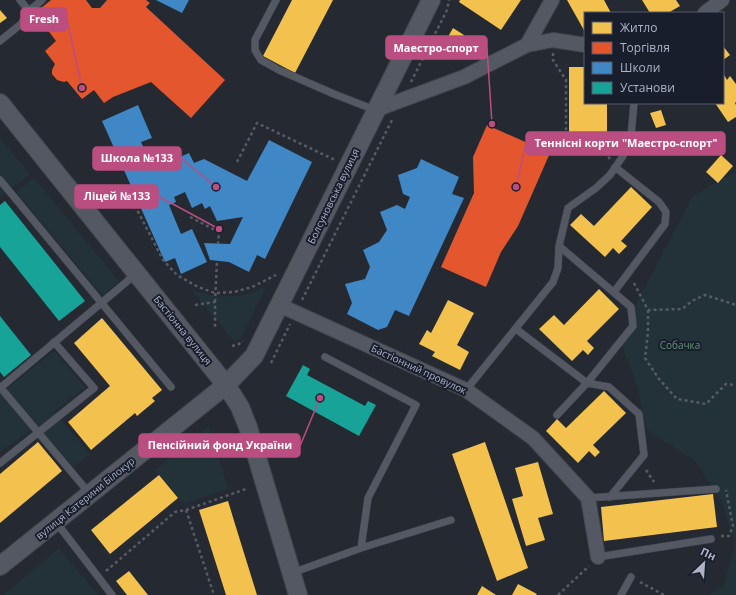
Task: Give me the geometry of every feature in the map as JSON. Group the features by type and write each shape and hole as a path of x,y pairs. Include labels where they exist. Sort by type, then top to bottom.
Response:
{"street":[{"name":"Болсуновська вулиця","path":"226,385 254,356 430,0"},
{"path":"527,45 552,0"},
{"path":"706,12 722,0"},
{"path":"375,110 464,77 527,45 553,40 584,44"},
{"name":"Бастіонна вулиця","path":"0,103 226,385 240,407 248,427 298,595"},
{"name":"Бастіонний провулок","path":"279,304 466,390 533,438 588,498"},
{"name":"вулиця Катерини Білокур","path":"0,566 226,385"},
{"path":"588,498 598,557"}],"lane":[{"path":"20,0 28,11"},
{"path":"0,41 21,24 28,11 42,0"},
{"path":"276,0 255,40 254,50 261,60 279,70 375,110"},
{"path":"466,390 553,282 558,268 559,246 568,208 596,188 610,175 623,156 631,136 634,104"},
{"path":"614,292 665,224 666,212 660,202 616,167"},
{"path":"0,180 171,387"},
{"path":"557,415 587,383 633,326 631,306 559,246"},
{"path":"90,494 37,433 0,387 137,273"},
{"path":"516,329 587,383 608,387 639,414 644,455 610,497"},
{"path":"0,463 94,388 54,342"},
{"path":"325,357 416,404 368,498 362,548"},
{"path":"588,498 716,489"},
{"path":"291,573 362,548 451,520"},
{"path":"56,521 112,595"},
{"path":"598,557 711,539"},
{"path":"621,595 631,577"}],"path":[{"path":"300,305 402,101 450,0"},
{"path":"553,60 566,80 566,147 602,148"},
{"path":"237,162 257,123 336,160 332,167"},
{"path":"110,202 131,198 163,260 177,275 198,287 215,293 234,292 252,287 277,274"},
{"path":"190,217 219,232 218,244"},
{"path":"215,328 217,261"},
{"path":"632,279 648,310 648,332 645,358 659,379 677,399 706,404 726,384 736,385"},
{"path":"648,310 682,309 692,301 705,295 736,305"},
{"path":"195,306 215,302"},
{"path":"271,363 293,319"},
{"path":"640,461 661,493"},
{"path":"723,536 729,536 733,526 727,491 724,488"},
{"path":"98,578 175,512 186,510 246,489"},
{"path":"186,510 214,595"},
{"path":"558,595 586,568"},
{"path":"631,577 664,595"}],"green space":[{"path":"0,138 30,174 0,197"},
{"name":"Собачка","path":"736,171 736,595 708,595 723,587 735,544 721,500 694,460 647,430 636,382 622,347 634,308 693,196"},
{"path":"34,178 119,281 103,296 16,192"},
{"path":"266,287 243,335 234,341 191,290 219,297 245,295"},
{"path":"54,351 85,387 54,412 90,454 74,467 37,426 0,452 0,394"},
{"path":"209,426 228,489 184,504 155,470"},
{"path":"59,548 98,595 3,595"}],"building: Житло":[{"path":"292,0 333,0 295,73 263,56"},
{"path":"460,0 521,0 501,30 459,2"},
{"path":"567,0 604,0 610,12 584,12 584,30"},
{"path":"642,0 676,0 680,6 670,12 649,12"},
{"path":"0,10 7,18 0,23"},
{"path":"453,28 464,35 455,50 444,44"},
{"path":"724,47 730,55 724,59"},
{"path":"569,67 584,67 584,104 607,104 607,146 569,146"},
{"path":"724,75 727,80 730,76 736,84 736,117 728,122 716,104 724,104"},
{"path":"661,110 666,125 656,128 650,113"},
{"path":"721,155 733,166 718,183 706,172"},
{"path":"631,187 652,207 621,241 627,246 619,254 613,248 605,257 570,225 581,214 594,226"},
{"path":"599,289 619,309 587,341 594,348 588,355 583,350 572,361 539,329 554,315 564,325"},
{"path":"448,300 474,313 457,345 469,352 460,370 432,356 435,352 419,344 427,330 431,333"},
{"path":"102,318 162,390 152,398 155,401 137,416 135,413 91,450 68,422 110,386 74,343"},
{"path":"604,391 626,413 593,445 600,452 595,457 589,451 578,463 546,431 557,419 566,428"},
{"path":"38,442 62,471 0,523 0,474"},
{"path":"485,442 528,568 497,581 452,454"},
{"path":"538,462 553,514 538,518 545,540 526,546 512,499 523,496 515,468"},
{"path":"159,475 178,498 110,554 91,530"},
{"path":"713,494 717,527 604,541 601,507"},
{"path":"228,501 257,595 226,595 199,510"},
{"path":"129,571 148,595 127,595 116,581"},
{"path":"518,584 537,594 512,595"},
{"path":"482,586 496,595 477,595"}],"building: Торгівля":[{"path":"51,0 86,0 92,8 100,8 107,0 146,0 150,3 146,7 225,80 191,118 151,82 113,97 104,103 94,90 82,99 67,81 64,82 57,80 52,74 55,64 45,51 56,41 35,13"},
{"path":"487,125 550,153 518,226 501,252 486,287 441,267 474,193 473,157"}],"building: Школи":[{"path":"156,0 189,0 182,13"},
{"path":"138,105 152,138 141,142 153,169 189,153 194,163 204,159 247,181 269,140 312,162 265,259 257,255 249,272 229,262 210,260 204,243 230,244 243,217 217,221 210,206 205,209 202,203 192,208 185,192 174,197 176,202 169,205 181,234 192,229 207,262 181,274 175,258 165,262 102,121"},
{"path":"421,159 459,177 452,194 464,198 409,316 395,310 387,327 378,330 347,314 352,303 345,284 365,279 370,267 363,250 379,242 387,230 380,212 397,205 405,209 410,197 403,194 398,175 417,168"}],"building: Установи":[{"path":"5,201 85,301 59,321 0,247 0,205"},
{"path":"0,316 31,355 4,377 0,372"},
{"path":"303,365 310,369 307,375 365,406 368,401 376,405 359,436 286,396"}],"place":[{"name":"Fresh","path":"82,88"},
{"name":"Маестро-спорт","path":"492,124"},
{"name":"Школа №133","path":"216,187"},
{"name":"Теннісні корти \"Маестро-спорт\"","path":"516,187"},
{"name":"Ліцей №133","path":"219,229"},
{"name":"Пенсійний фонд України","path":"320,398"}]}
